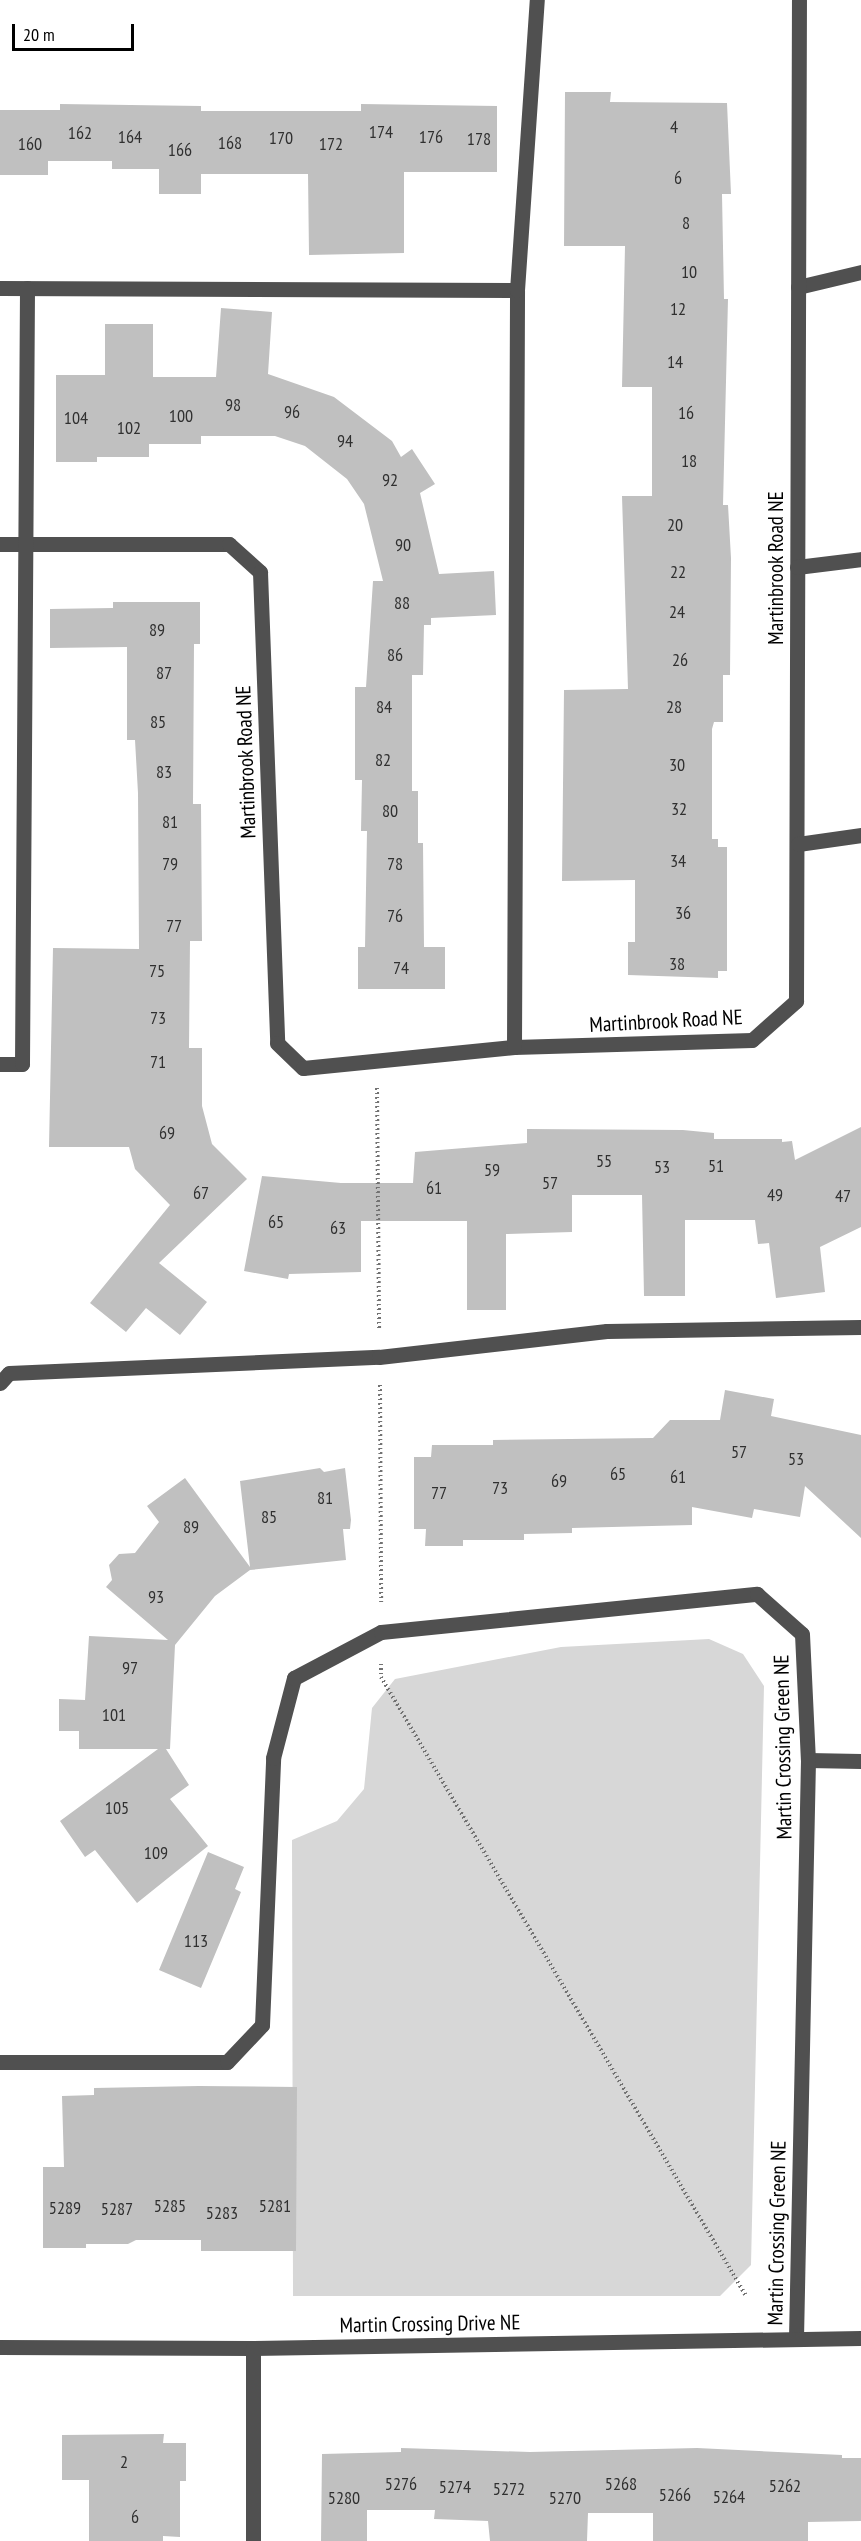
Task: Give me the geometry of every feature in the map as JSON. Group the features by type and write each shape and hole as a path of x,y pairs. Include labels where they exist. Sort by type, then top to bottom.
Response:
{"street":[{"path":"514,1047 517,290 537,0"},
{"name":"Martinbrook Road NE","path":"0,544 229,544 260,572 277,1043 303,1068 514,1047 752,1040 796,1001 798,0"},
{"path":"798,287 861,272"},
{"path":"0,288 517,290"},
{"path":"0,1064 22,1064 27,288"},
{"path":"797,567 861,559"},
{"path":"798,844 861,835"},
{"path":"0,1383 9,1373 379,1357 607,1331 861,1327"},
{"name":"Martin Crossing Green NE","path":"0,2062 227,2062 262,2025 273,1758 294,1678 381,1632 757,1594 802,1634 808,1760 796,2336"},
{"path":"808,1760 861,1761"},
{"name":"Martin Crossing Drive NE","path":"0,2347 253,2348 796,2336 861,2338"},
{"path":"253,2348 254,2541"}],"path":[{"path":"381,1632 381,1677 746,2296"}],"shaded area":[{"path":"709,1639 743,1654 764,1686 751,2265 720,2296 293,2296 292,1840 337,1821 364,1789 372,1708 395,1679 561,1647"}],"building":[{"path":"565,92 611,92 610,102 727,103 731,194 722,194 724,299 728,299 723,505 728,505 731,558 730,675 723,675 723,722 714,722 712,729 712,839 718,839 718,847 727,847 727,971 718,971 718,978 628,975 628,942 635,942 635,880 562,881 564,690 628,689 622,496 652,496 652,387 622,387 625,246 564,246"},
{"path":"60,104 201,106 201,111 361,111 361,104 497,106 497,172 404,172 404,253 309,255 308,174 201,174 201,194 159,194 159,169 112,169 112,161 48,161 48,175 0,175 0,110 60,110"},
{"path":"221,308 272,312 268,374 334,397 392,441 401,457 412,449 435,484 420,493 439,574 494,571 496,615 431,618 431,625 424,625 423,675 412,675 412,791 418,791 418,843 423,843 424,947 445,947 445,989 358,989 358,947 365,947 367,831 361,831 362,780 355,780 355,687 366,687 373,581 383,581 364,504 347,479 305,446 275,436 201,436 201,444 149,444 149,457 97,457 97,462 56,462 56,375 105,375 105,324 153,324 153,377 216,377"},
{"path":"113,602 200,602 200,644 194,644 193,804 201,804 202,941 190,941 189,1048 202,1048 202,1106 212,1144 247,1179 159,1263 207,1302 180,1335 146,1308 126,1332 90,1303 170,1205 135,1169 129,1147 49,1147 53,948 139,949 138,793 135,740 127,740 127,647 50,648 50,609 113,608"},
{"path":"861,1127 861,1227 820,1247 825,1292 776,1298 769,1243 758,1244 755,1220 685,1220 685,1296 644,1296 642,1195 572,1195 572,1232 506,1234 506,1310 467,1310 467,1221 361,1221 361,1272 289,1274 288,1279 244,1271 262,1176 341,1183 413,1183 415,1152 527,1143 527,1129 683,1130 714,1133 714,1139 782,1139 782,1142 792,1141 795,1160"},
{"path":"725,1390 774,1399 771,1416 861,1435 861,1538 805,1486 800,1517 754,1509 752,1518 692,1507 692,1525 572,1528 572,1533 524,1534 524,1540 463,1540 463,1546 425,1546 426,1529 414,1529 414,1457 431,1457 432,1445 493,1445 493,1440 653,1438 670,1420 720,1420"},
{"path":"320,1468 324,1472 345,1468 351,1520 350,1529 343,1529 346,1560 250,1570 215,1596 175,1645 170,1749 166,1749 189,1785 170,1799 208,1846 137,1903 95,1850 85,1857 60,1821 158,1749 79,1749 79,1731 59,1731 59,1699 85,1700 89,1636 168,1640 106,1587 112,1580 109,1565 119,1554 135,1553 159,1522 147,1506 185,1478 250,1567 240,1481"},
{"path":"208,1852 244,1867 235,1889 241,1892 201,1988 159,1970"},
{"path":"297,2087 296,2251 201,2251 201,2240 136,2240 128,2244 86,2244 86,2248 43,2248 43,2167 64,2167 62,2096 94,2095 94,2088"},
{"path":"164,2434 163,2443 186,2443 186,2481 180,2481 180,2537 163,2536 163,2541 89,2541 89,2480 62,2480 62,2435"},
{"path":"401,2448 530,2452 697,2448 842,2455 842,2458 861,2458 861,2521 808,2522 808,2541 653,2541 653,2513 588,2513 587,2541 490,2541 488,2521 434,2519 435,2510 367,2510 367,2541 321,2541 322,2454 401,2452"}]}
